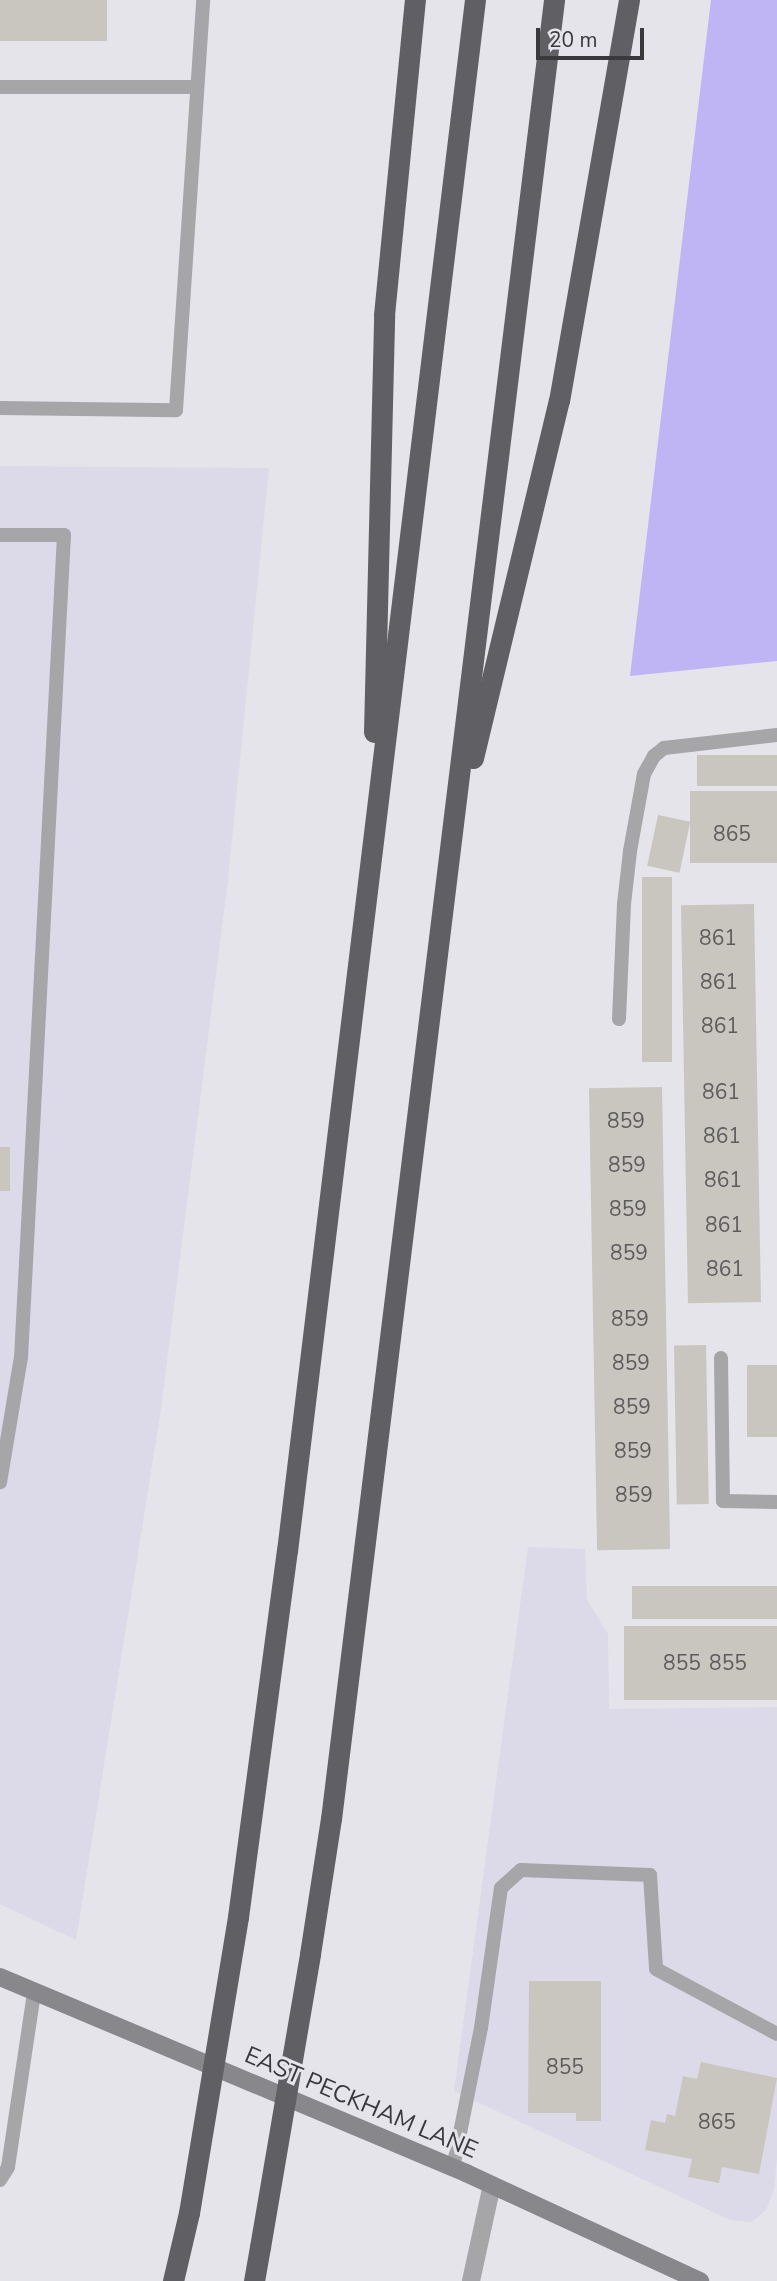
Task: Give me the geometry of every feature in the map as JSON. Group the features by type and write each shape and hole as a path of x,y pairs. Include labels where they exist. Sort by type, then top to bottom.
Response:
{"highway":[{"path":"371,857 384,316 415,0"},
{"path":"173,2281 189,2213 238,1917 287,1551 475,0"},
{"path":"254,2281 331,1819 554,0"},
{"path":"449,859 559,401 629,0"}],"street":[{"name":"EAST PECKHAM LANE","path":"0,1977 453,2168 701,2281"},
{"path":"471,2281 492,2185"}],"lane":[{"path":"0,408 176,410 203,0"},
{"path":"0,87 197,87"},
{"path":"0,534 64,535 22,1357 0,1482"},
{"path":"619,1019 624,904 630,851 644,774 654,756 664,748 777,735"},
{"path":"721,1358 723,1501 777,1502"},
{"path":"453,2168 481,2028 501,1888 521,1870 650,1875 656,1969 777,2034"},
{"path":"0,2180 8,2167 34,1992"}],"shaded area":[{"path":"711,0 777,0 777,661 630,676"},
{"path":"0,466 269,468 228,880 160,1416 76,1940 0,1904"},
{"path":"528,1547 585,1549 587,1600 608,1634 609,1709 777,1707 777,2158 774,2190 766,2210 752,2222 730,2220 454,2091"}],"building":[{"path":"0,0 107,0 107,41 0,41"},
{"path":"697,755 777,755 777,786 697,786"},
{"path":"690,791 777,791 777,863 690,863"},
{"path":"658,815 690,822 679,873 647,866"},
{"path":"642,877 672,877 672,1062 642,1062"},
{"path":"754,904 761,1302 688,1303 681,905"},
{"path":"662,1087 670,1549 597,1550 589,1088"},
{"path":"0,1147 10,1147 10,1191 0,1191"},
{"path":"706,1345 709,1504 677,1505 674,1346"},
{"path":"747,1365 777,1365 777,1437 747,1437"},
{"path":"632,1586 777,1586 777,1619 632,1619"},
{"path":"624,1626 777,1626 777,1700 624,1700"},
{"path":"529,1981 601,1981 601,2121 576,2121 576,2113 528,2113"},
{"path":"701,2062 777,2078 759,2174 722,2167 719,2183 688,2177 692,2159 645,2150 651,2120 665,2123 667,2114 675,2116 683,2076 697,2079"}]}
